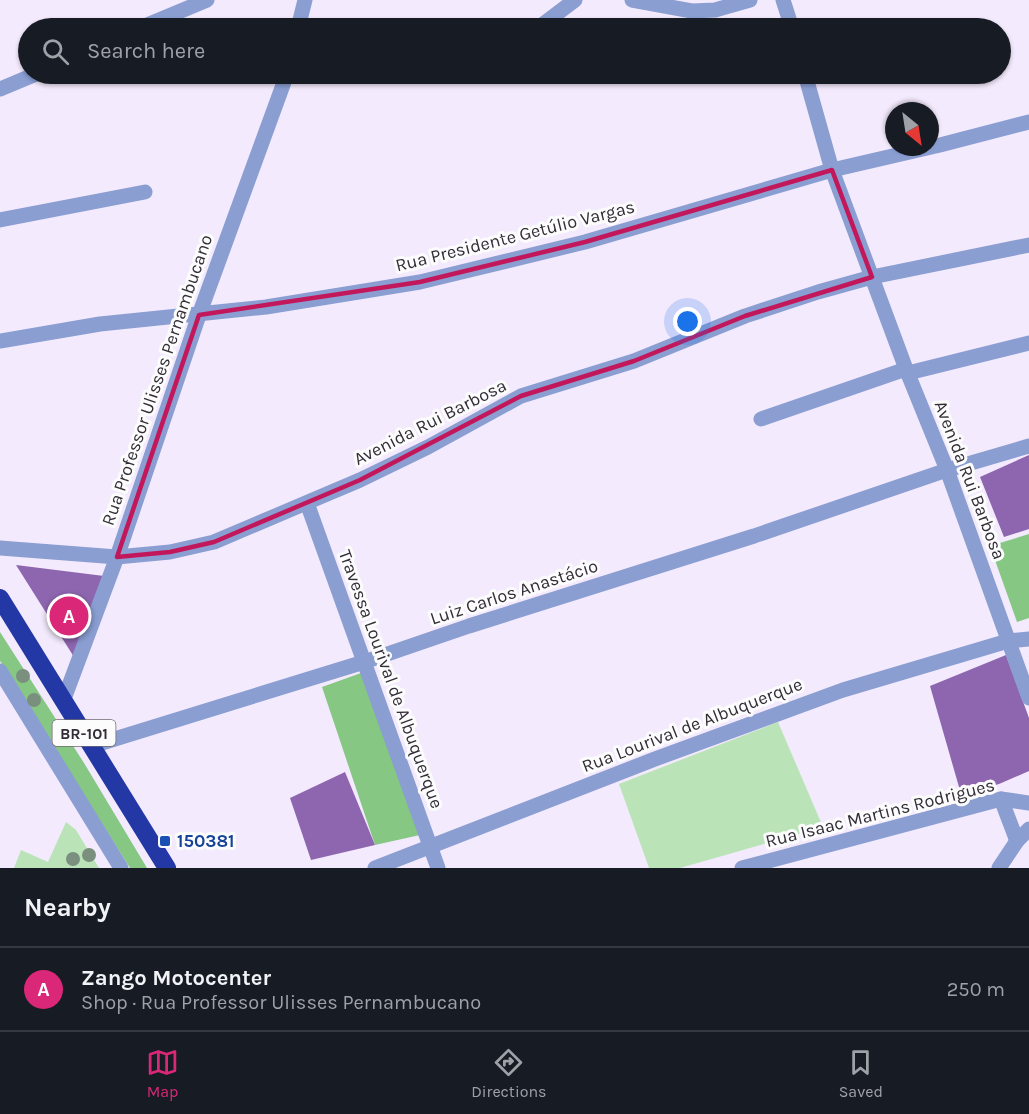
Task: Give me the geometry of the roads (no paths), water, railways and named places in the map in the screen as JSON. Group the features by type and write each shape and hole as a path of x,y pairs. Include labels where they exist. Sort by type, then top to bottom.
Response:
{"highway":[{"name":"BR-101","path":"0,598 167,868"}],"street":[{"path":"164,18 207,0"},
{"path":"300,18 305,0"},
{"path":"551,18 575,0"},
{"path":"632,0 692,11 715,10 750,0"},
{"path":"783,0 789,18"},
{"path":"0,89 18,82"},
{"name":"Rua Professor Ulisses Pernambucano","path":"64,699 117,557 199,315 283,84"},
{"name":"Avenida Rui Barbosa","path":"808,84 832,170 907,371 947,470 1029,698"},
{"name":"Rua Presidente Getúlio Vargas","path":"0,341 100,324 266,307 420,282 585,242 832,170 1029,122"},
{"path":"0,220 145,192"},
{"name":"Avenida Rui Barbosa","path":"0,548 117,557 170,552 213,542 360,480 428,447 522,396 634,361 745,316 818,292 872,277 1029,245"},
{"path":"761,419 907,371 1029,343"},
{"name":"Luiz Carlos Anastácio","path":"92,746 364,662 754,536 947,470 1029,446"},
{"name":"Travessa Lourival de Albuquerque","path":"307,503 438,868"},
{"name":"Rua Lourival de Albuquerque","path":"375,868 656,759 843,690 1008,641 1029,639"},
{"path":"0,671 121,868"},
{"path":"1000,799 1017,841"},
{"name":"Rua Isaac Martins Rodrigues","path":"742,868 1000,799 1029,803"},
{"path":"999,868 1017,841 1029,829"}],"place":[{"name":"Zango Motocenter","path":"69,616"},
{"name":"150381","path":"165,841"}]}
